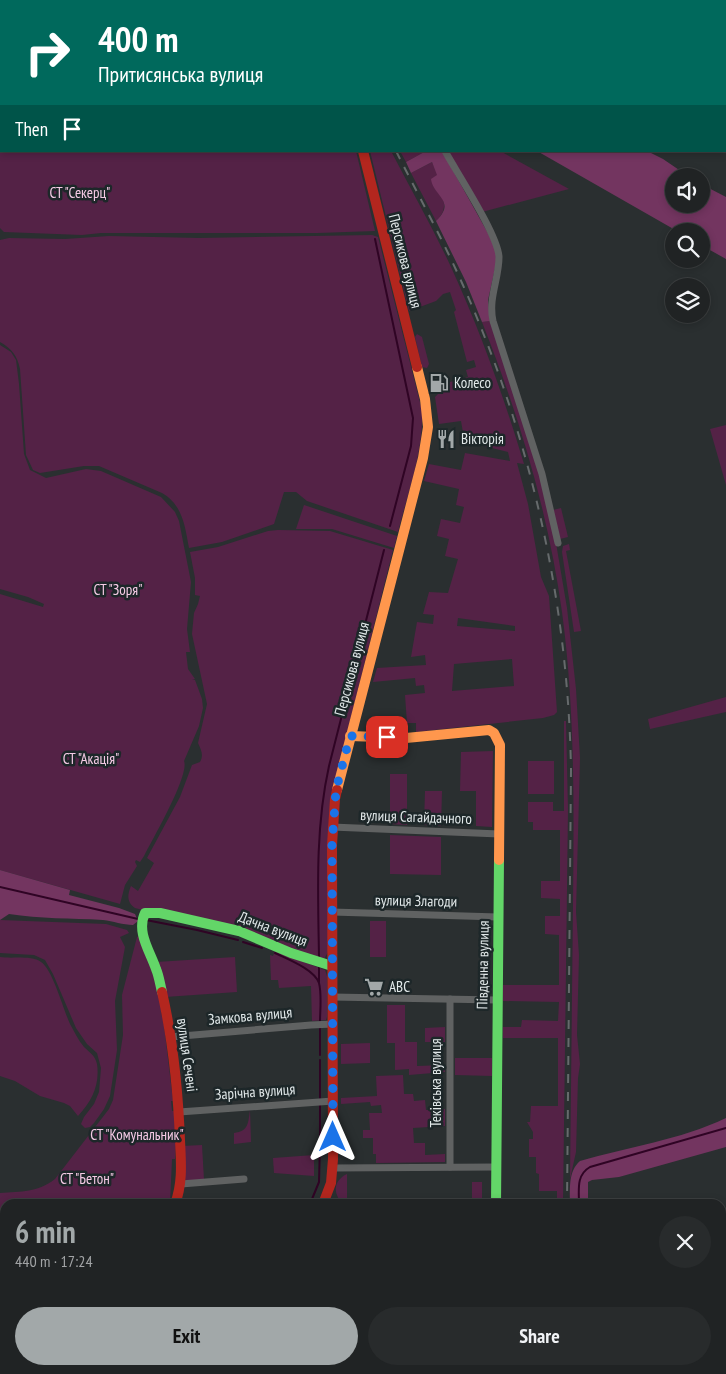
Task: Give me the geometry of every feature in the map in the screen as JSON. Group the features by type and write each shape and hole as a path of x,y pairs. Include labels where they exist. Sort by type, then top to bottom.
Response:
{"street":[{"name":"Персикова вулиця","path":"324,1199 332,1173 332,827 336,790 420,466 428,427 425,400 363,152"},
{"path":"446,152 492,234 498,250 498,263 491,300 492,321 545,482 558,543"},
{"name":"Південна вулиця","path":"350,736 406,738 489,730 494,732 498,738 500,752 496,1199"},
{"name":"вулиця Сагайдачного","path":"332,827 499,834"},
{"name":"вулиця Злагоди","path":"332,912 498,917"},
{"name":"Дачна вулиця","path":"145,913 160,913 239,931 290,953 332,966"},
{"name":"вулиця Сечені","path":"145,913 141,930 158,972 170,1037 179,1112 181,1184 177,1199"},
{"path":"332,997 497,1000"},
{"name":"Теківська вулиця","path":"450,999 450,1167"},
{"name":"Замкова вулиця","path":"170,1037 311,1024 332,1024"},
{"name":"Зарічна вулиця","path":"179,1112 333,1101"},
{"path":"332,1173 345,1168 496,1167"},
{"path":"181,1184 244,1179"}],"green space":[{"name":"СТ \"Секерц\"","path":"0,152 356,152 375,231 318,233 101,233 82,235 4,232 0,228"},
{"path":"370,152 392,152 451,267 472,315 491,364 524,464 517,463 528,504 541,577 549,596 557,712 554,715 543,718 416,732 416,723 407,723 405,695 425,693 424,685 416,686 415,678 373,682 377,668 426,665 425,655 411,657 417,622 433,624 434,615 423,614 429,592 448,593 458,559 445,556 449,539 437,536 441,519 460,523 464,507 456,505 459,489 424,481 429,464 461,470 465,453 510,461 508,452 484,446 483,442 464,438 461,421 439,424 435,397 450,382 468,377 466,370 476,367 474,360 467,362 454,312 456,310 450,292 443,294 436,301 409,311","holes":["458,618 515,626 515,631 457,626","512,659 514,686 452,691 454,664"]},
{"path":"401,152 424,152 406,162"},
{"path":"449,152 502,152 569,189 482,212"},
{"path":"432,162 438,175 435,189 442,197 444,205 440,217 436,221 411,173"},
{"path":"372,235 378,237 422,410 418,456 398,532 307,501 296,492 284,492 274,524 222,542 189,548 179,510 162,493 99,466 84,466 40,473 33,470 26,455 19,364 16,356 8,347 0,342 0,240 9,238 65,239 109,236 199,238"},
{"path":"490,321 540,472 556,543 567,608 576,689 580,758 576,912 579,955 577,1035 580,1064 576,1152 570,1179 573,794 566,648 549,537 520,428 482,322"},
{"path":"417,334 422,337 429,364 427,368 422,367 415,337"},
{"path":"0,345 11,352 16,360 24,454 30,470 46,478 86,469 101,471 161,497 175,512 179,521 191,582 187,629 190,652 186,652 188,669 195,679 192,680 195,680 202,699 203,708 199,726 184,761 181,780 176,793 144,856 140,862 136,860 137,866 125,885 120,904 0,870 0,594 43,607 44,604 0,589"},
{"path":"726,425 726,485 710,429"},
{"path":"304,505 397,536 394,548 332,529 296,529"},
{"path":"561,508 568,537 560,539 553,510"},
{"path":"268,531 330,531 393,550 333,789 328,952 324,959 273,943 135,908 128,899 131,886 138,891 154,863 147,858 180,797 192,765 200,762 202,757 198,743 207,704 192,634 194,613 200,596 195,595 195,578 190,552 218,547"},
{"path":"569,544 570,550 566,551 581,631 574,632 562,552 563,546"},
{"path":"726,697 726,712 650,729 648,719"},
{"path":"564,721 566,721 568,810 563,1199 557,1199 557,1191 539,1191 536,1157 529,1157 529,1139 533,1139 533,1132 527,1122 530,1122 531,1106 558,1106 558,1038 503,1038 503,1027 521,1027 522,1020 558,1021 559,1002 503,1001 503,985 559,985 559,935 545,934 545,916 560,916 560,899 541,898 541,881 560,881 560,830 533,830 533,822 528,822 528,802 553,802 553,811 564,811"},
{"path":"493,751 492,827 476,826 476,791 460,791 461,752"},
{"path":"528,761 554,761 554,794 528,794"},
{"path":"390,774 407,774 407,825 390,824"},
{"path":"425,791 442,791 441,826 424,825"},
{"path":"390,835 441,837 441,875 390,874"},
{"path":"0,920 106,924 127,930 129,933 120,937 125,947 115,1001 117,1050 110,1096 104,1109 90,1127 85,1128 81,1124 94,1104 99,1092 101,1068 97,1053 87,1044 76,1028 45,960 34,955 0,953"},
{"path":"370,921 386,921 386,957 370,957"},
{"name":"СТ \"Комунальник\"","path":"139,936 153,968 163,1017 173,1101 171,1101 172,1111 175,1111 176,1146 175,1159 172,1159 170,1199 0,1199 0,1193 35,1189 55,1179 109,1109 113,1100 123,1035 122,995 137,937"},
{"path":"275,951 325,970 327,976 326,1020 312,1021 311,986 279,988 278,980 271,980 270,955 273,956"},
{"path":"0,957 37,960 45,966 54,981 70,1024 84,1047 95,1058 98,1072 96,1086 91,1098 78,1116 70,1106 40,1096 15,1081 0,1076"},
{"path":"235,957 237,992 165,997 156,962"},
{"path":"387,1005 405,1005 405,1042 417,1042 417,1066 445,1065 445,1072 409,1075 409,1069 395,1070 395,1043 387,1043"},
{"path":"445,1027 445,1042 425,1042 425,1028"},
{"path":"370,1043 370,1063 341,1064 341,1044"},
{"path":"455,1058 492,1058 492,1076 455,1075"},
{"path":"403,1075 404,1094 413,1094 414,1101 425,1100 426,1110 445,1109 445,1126 413,1128 414,1143 425,1143 425,1155 445,1154 445,1162 376,1163 376,1154 373,1154 373,1138 363,1138 363,1130 370,1130 369,1113 382,1113 381,1105 371,1106 370,1102 341,1104 341,1098 377,1096 376,1076"},
{"path":"250,1110 251,1142 234,1144 234,1133 243,1130 247,1126"},
{"path":"202,1145 204,1180 183,1181 182,1146"},
{"path":"314,1155 314,1176 274,1173 273,1158"},
{"path":"347,1174 347,1199 339,1199 336,1191 337,1184"},
{"path":"472,1182 482,1182 482,1199 472,1199"}],"shaded area":[{"path":"424,152 443,152 489,235 496,251 496,264 488,300 490,321 482,322 466,282 436,221 442,214 444,203 431,179 437,175 432,162 411,173 406,162"},
{"path":"539,152 649,152 663,159 676,168 665,168 665,213 710,213 710,189 726,197 726,259 710,250 710,223 665,224"},
{"path":"0,870 70,890 69,895 119,908 135,914 138,921 133,925 129,925 103,920 44,918 9,914 0,920"},
{"path":"726,1118 726,1147 619,1177 592,1180 588,1182 588,1199 570,1199 573,1170 580,1161 672,1138"}],"waterway":[{"path":"375,239 413,418 411,446 390,526"},
{"path":"319,957 318,861 321,813 329,766 384,550"},
{"path":"0,887 138,919"},
{"path":"146,920 238,940"},
{"path":"243,942 262,948"},
{"path":"275,953 300,965 316,978 319,983 320,992 320,1022"},
{"path":"319,967 319,982"},
{"path":"320,1027 320,1055"},
{"path":"320,1060 320,1098"},
{"path":"320,1105 320,1138"},
{"path":"579,1199 580,1179 582,1174 590,1167 726,1128"},
{"path":"312,1199 319,1182 320,1144"}],"railway":[{"path":"397,152 462,283 508,400 526,460 553,582 562,644 571,770 567,1199"}],"traffic: fast":[{"path":"496,1199 499,860"},
{"path":"162,992 143,934 142,927 145,913 160,913 239,931 291,953 332,966"}],"traffic: slow":[{"path":"337,790 423,458 428,427 425,399 417,367"},
{"path":"350,736 406,738 489,730 494,733 500,745 499,860"}],"traffic: jam":[{"path":"363,152 417,367"},
{"path":"325,1199 331,1183 333,1159 332,845 337,790"},
{"path":"162,992 172,1047 179,1121 181,1172 177,1199"}],"place":[{"name":"Колесо","path":"439,383"},
{"name":"Вікторія","path":"446,439"},
{"name":"ABC","path":"374,987"}],"route":[{"path":"333,1137 332,827 336,790 350,736 387,737"}],"park label":[{"name":"СТ \"Зоря\"","path":"118,590"},
{"name":"СТ \"Акація\"","path":"91,759"},
{"name":"СТ \"Бетон\"","path":"87,1179"}]}
